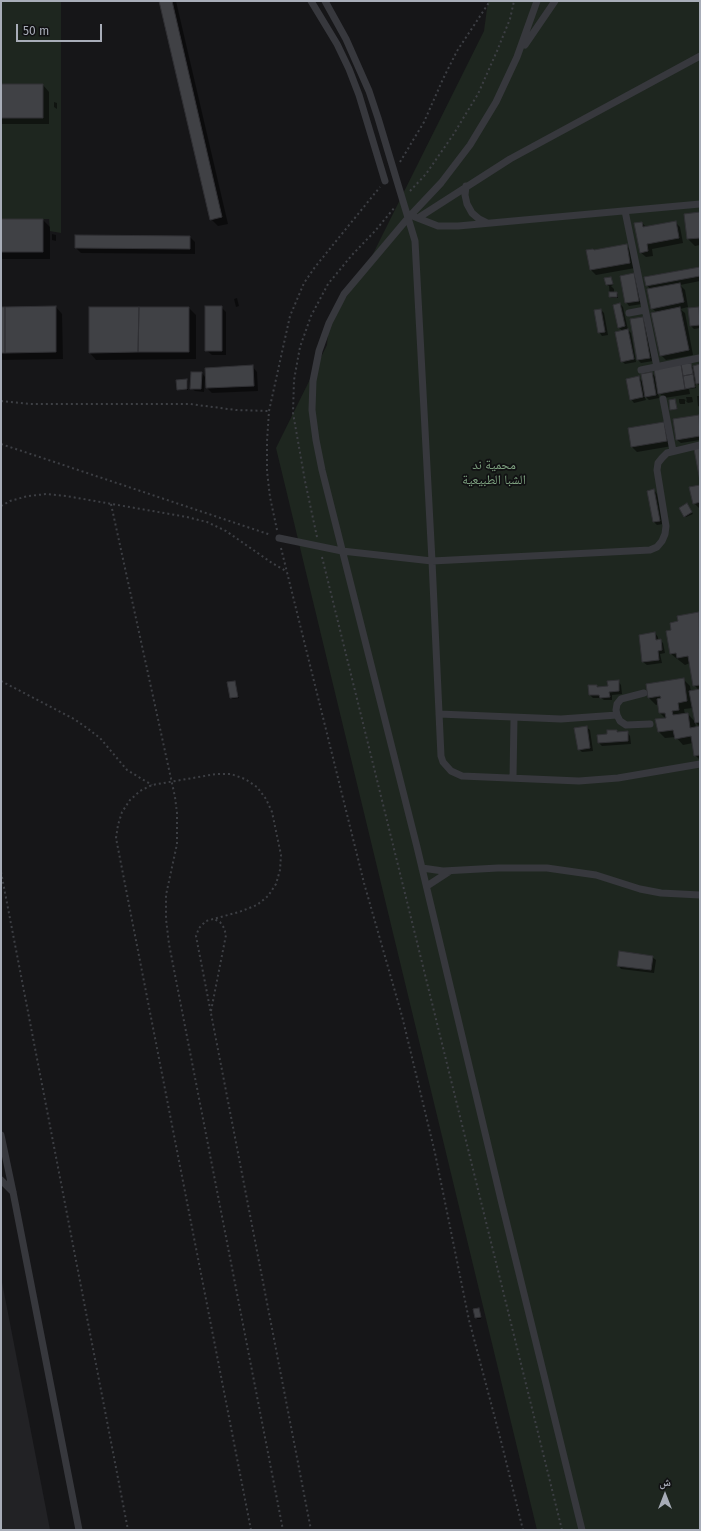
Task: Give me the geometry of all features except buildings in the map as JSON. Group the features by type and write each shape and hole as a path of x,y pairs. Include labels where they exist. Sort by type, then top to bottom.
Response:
{"lane":[{"path":"311,1 337,44 349,69 359,95 385,181"},
{"path":"325,1 346,39 369,91 402,198 412,217 416,254 441,756 443,762 451,771 462,776 579,781 608,780 700,764"},
{"path":"537,1 517,57 496,102 470,145 441,183 344,294 328,323 319,351 313,381 312,410 322,470 427,886 582,1530"},
{"path":"517,57 533,31 556,1"},
{"path":"412,217 466,186 510,158 700,56"},
{"path":"466,186 465,195 467,204 472,213 487,223"},
{"path":"412,217 438,226 448,227 700,204"},
{"path":"625,211 657,367"},
{"path":"629,313 645,310"},
{"path":"641,370 699,358"},
{"path":"663,398 673,451"},
{"path":"279,538 342,551 432,562 650,550 657,547 662,541 666,526 657,470 658,463 662,458 673,451 700,446"},
{"path":"644,693 621,699 617,704 616,715 620,721 626,725 650,724"},
{"path":"439,714 561,719 616,715"},
{"path":"513,778 514,718"},
{"path":"422,868 450,871 498,868 546,868 596,875 640,889 661,893 700,895"},
{"path":"427,886 450,871"},
{"path":"1,1135 14,1192 79,1530"},
{"path":"1,1180 14,1192"}],"path":[{"path":"393,170 409,149 424,122 457,51 490,1"},
{"path":"514,1 510,19 478,94 453,135 426,174 402,198 376,231 352,255 328,284 311,316 300,347 294,380 293,413 305,481 320,547 562,1530"},
{"path":"385,181 315,267 304,283 290,316 269,411 267,471 273,512 286,571 365,889 402,1016 435,1153 468,1320 501,1441 523,1530"},
{"path":"1,401 30,404 190,404 236,410 269,411"},
{"path":"1,444 279,538"},
{"path":"1,506 10,501 28,496 47,494 187,517 207,522 226,531 286,571"},
{"path":"111,504 172,781 177,812 178,828 176,844 166,895 166,919 169,944 283,1530"},
{"path":"1,681 74,719 100,738 127,770 152,785"},
{"path":"251,1530 116,838 122,812 130,800 140,791 152,785 216,774 231,774 245,779 257,787 266,799 272,812 281,855 280,870 276,884 268,896 257,905 239,912 206,921 199,928 196,936 311,1530"},
{"path":"1,872 128,1530"},
{"path":"211,1012 226,934 220,922 214,918"}],"shaded area":[{"path":"1,1277 46,1509 50,1530 1,1530"}],"green space":[{"path":"1,1 61,1 61,233 50,231 49,219 1,219 1,118 43,117 43,84 1,84"},
{"name":"محمية ند الشبا الطبيعية","path":"488,1 700,1 700,1530 537,1530 276,448 327,345 329,323 367,266 484,31"}]}
